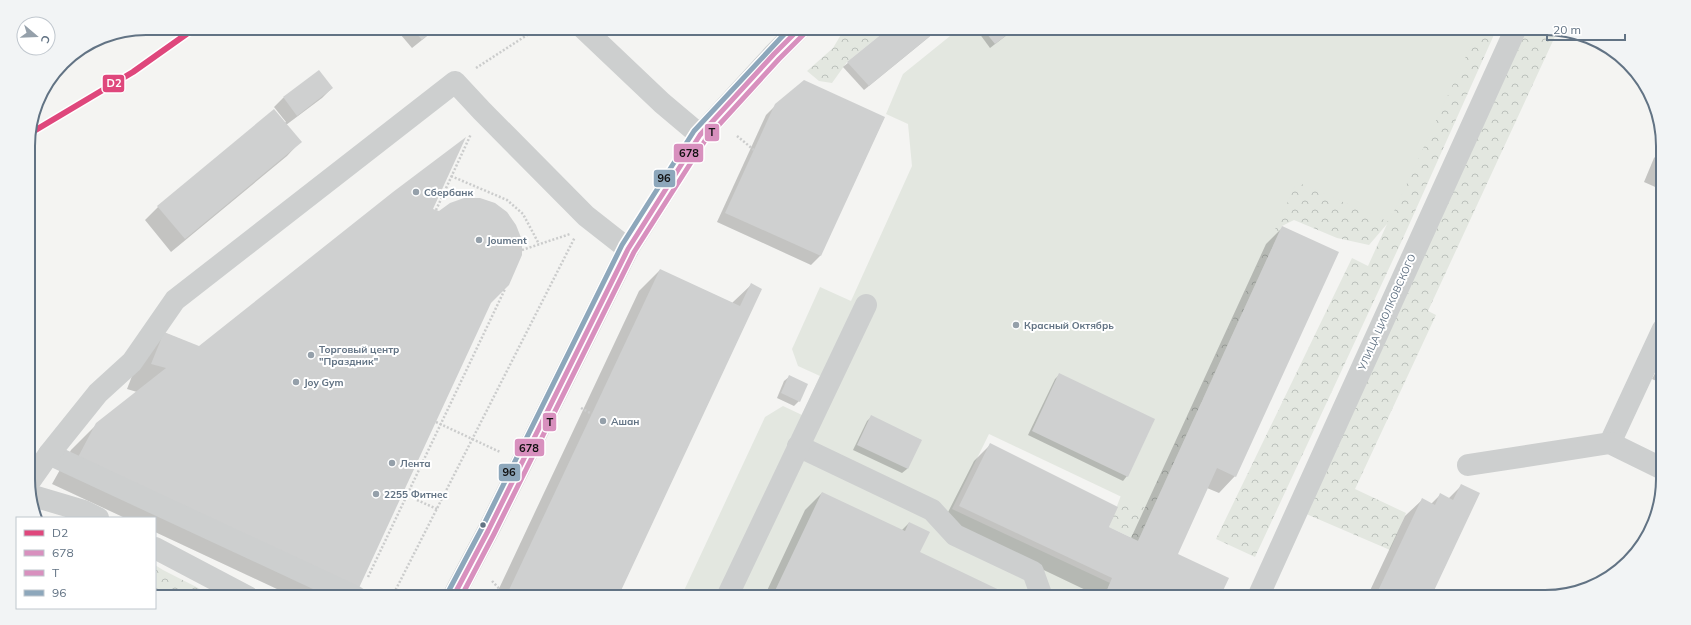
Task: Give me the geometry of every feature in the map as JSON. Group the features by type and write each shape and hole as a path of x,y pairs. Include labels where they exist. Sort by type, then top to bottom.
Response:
{"street":[{"path":"590,35 662,103 700,135"},
{"path":"457,590 488,531 628,249 700,135 793,35"},
{"name":"УЛИЦА ЦИОЛКОВСКОГО","path":"1261,590 1513,35"},
{"path":"35,474 98,393 132,362 175,300 455,82 582,224 628,249"},
{"path":"730,590 866,305"},
{"path":"1610,443 1656,342"},
{"path":"1468,465 1610,443 1656,466"},
{"path":"798,446 932,510 955,535 1033,572 1039,590"},
{"path":"49,454 341,590"},
{"path":"36,497 84,511 96,517"},
{"path":"156,549 235,590"}],"path":[{"path":"455,82 527,35"},
{"path":"436,210 482,111"},
{"path":"737,136 754,150"},
{"path":"451,176 507,200 523,214 539,244"},
{"path":"522,250 539,244 582,224"},
{"path":"396,590 582,224"},
{"path":"368,579 505,289"},
{"path":"581,408 592,414"},
{"path":"436,422 500,452"},
{"path":"417,500 437,509"},
{"path":"492,582 500,590"}],"green space":[{"path":"841,35 880,35 847,62 832,83 819,81 807,71 833,48"},
{"name":"Красный Октябрь","path":"951,35 1476,35 1389,222 1297,182 1145,508 989,434 952,509 1110,583 1107,590 684,590 765,417 783,406 802,415 820,376 798,366 792,349 820,287 851,301 912,166 908,124 886,114 903,74"},
{"path":"1411,35 1494,35 1404,236 1255,557 1216,539 1352,258 1368,266 1387,224 1369,245 1337,238 1294,220 1282,226 1138,541 1109,527 1128,477 1081,368"},
{"path":"1521,35 1555,35 1428,311 1436,315 1355,489 1406,513 1390,550 1304,513"},
{"path":"156,566 202,590 156,590"}],"building":[{"path":"418,35 428,35 422,40"},
{"path":"880,35 931,35 869,86 847,62"},
{"path":"988,35 1007,35 995,44"},
{"path":"319,70 333,88 297,116 283,97"},
{"path":"804,80 885,117 821,256 725,213 775,104"},
{"path":"274,109 302,142 185,239 157,206"},
{"name":"Торговый центр \"Праздник\"","path":"466,137 433,209 439,211 450,203 464,198 480,198 495,203 507,212 516,225 522,240 522,255 509,285 491,303 358,590 77,459 96,423 166,368 151,364 164,332 199,346 393,192"},
{"path":"1282,226 1339,252 1236,477 1217,468 1178,554 1229,578 1223,590 1107,590 1112,578 959,506 990,443 1118,507 1109,527 1138,541"},
{"path":"660,269 740,306 751,283 762,289 621,590 509,590"},
{"path":"1059,373 1155,419 1128,477 1032,431"},
{"path":"789,375 808,384 800,402 781,393"},
{"path":"871,415 922,440 908,469 857,445"},
{"path":"1461,484 1480,493 1434,590 1378,590 1422,498 1435,505 1440,493 1453,500"},
{"path":"822,492 905,531 909,522 930,532 920,552 999,590 775,590"}],"transit line":[{"name":"D2","path":"36,130 133,72 185,35"},
{"name":"96","path":"449,590 482,528 622,245 694,131 783,35"},
{"name":"678","path":"457,590 488,531 628,249 700,135 793,35"},
{"name":"Т","path":"465,590 634,252 706,139 803,35"}],"place":[{"name":"Сбербанк","path":"416,192"},
{"name":"Joument","path":"479,240"},
{"name":"Красный Октябрь","path":"1016,325"},
{"name":"Торговый центр \"Праздник\"","path":"311,355"},
{"name":"Joy Gym","path":"296,382"},
{"name":"Ашан","path":"603,421"},
{"name":"Лента","path":"392,463"},
{"name":"2255 Фитнес","path":"376,494"}]}
